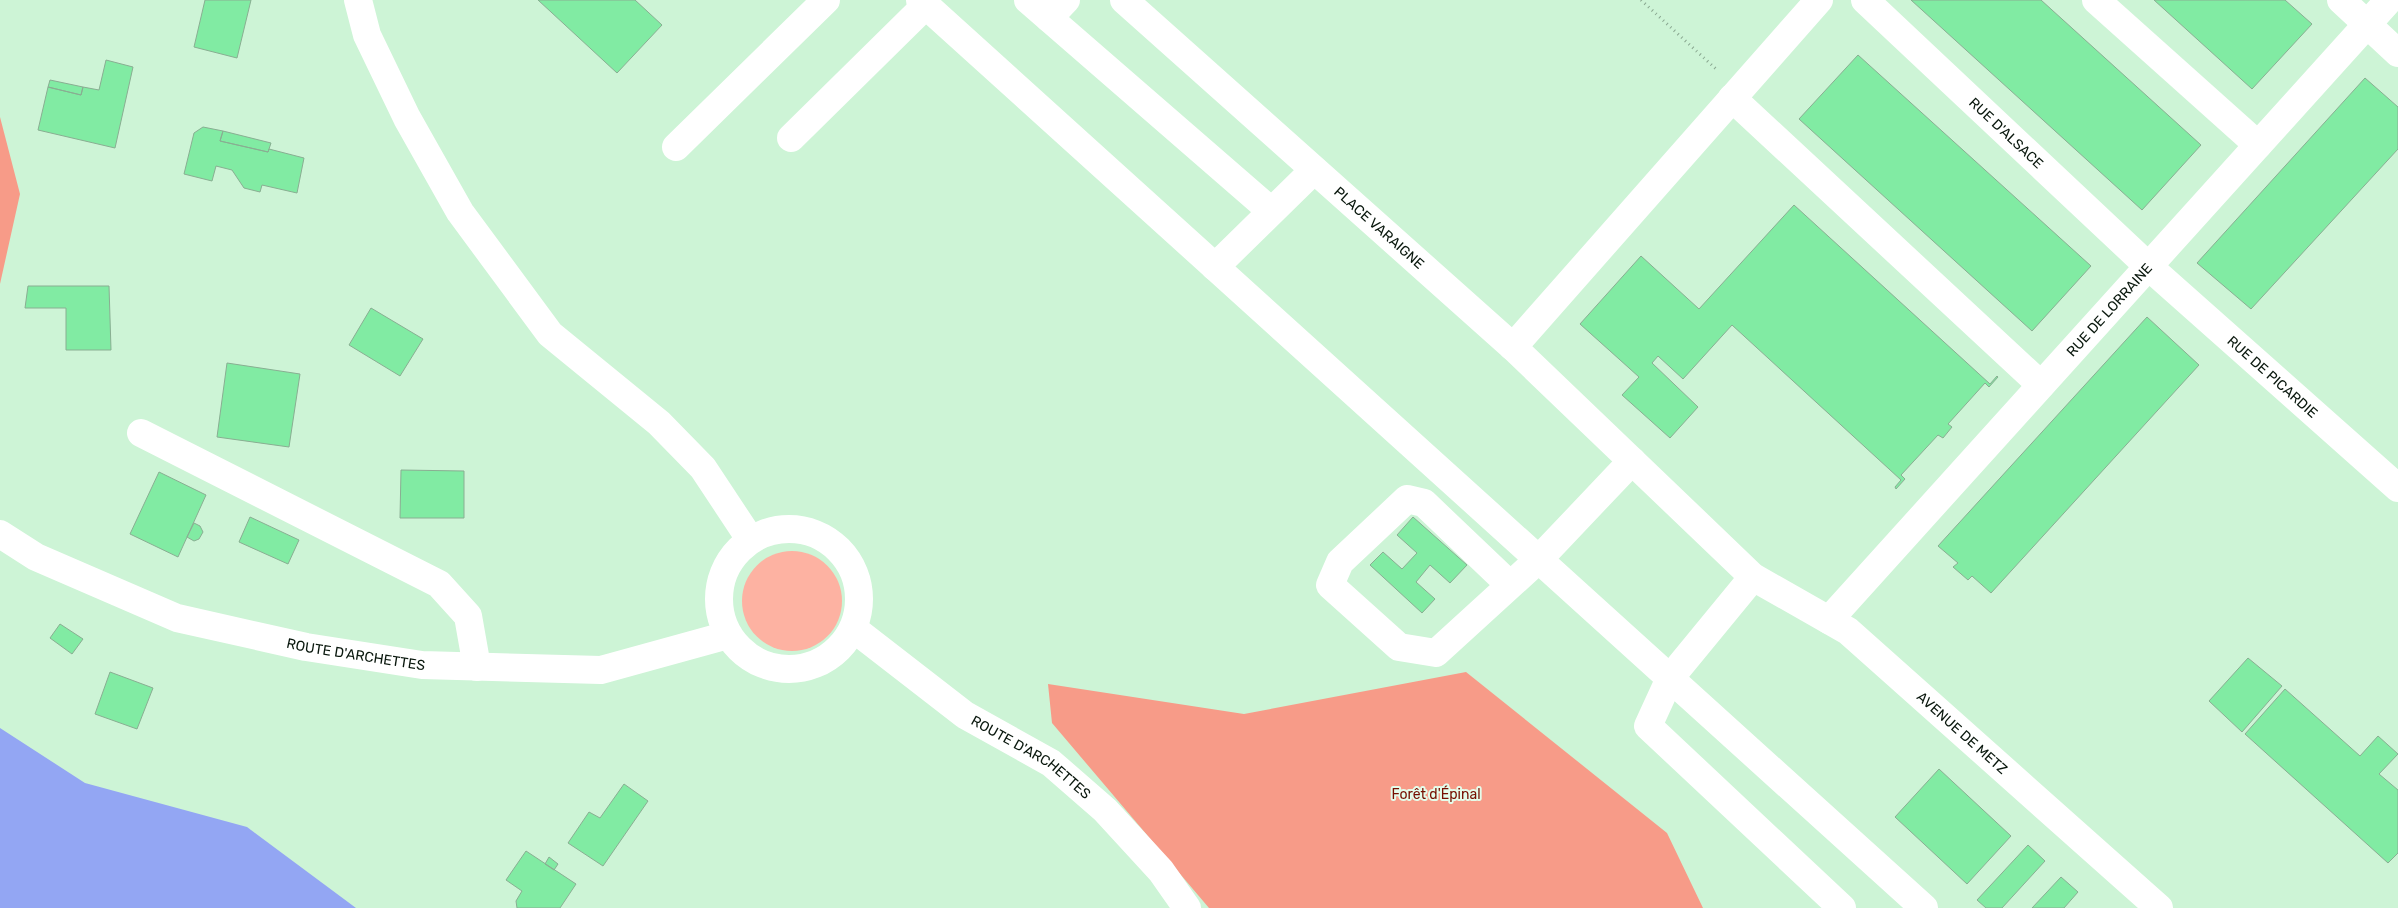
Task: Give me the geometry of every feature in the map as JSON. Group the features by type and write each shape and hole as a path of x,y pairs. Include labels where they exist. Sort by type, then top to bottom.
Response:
{"street":[{"path":"358,0 367,34 407,118 460,212 550,334 660,423 702,468 750,539"},
{"path":"676,147 826,0"},
{"path":"1028,0 1058,9 1271,212"},
{"name":"PLACE VARAIGNE","path":"1124,0 1512,347 1632,461"},
{"path":"1512,347 1818,0"},
{"name":"RUE D'ALSACE","path":"1865,0 2148,266"},
{"path":"2096,0 2258,145"},
{"path":"2341,0 2398,53"},
{"name":"RUE DE LORRAINE","path":"1829,620 2389,0"},
{"path":"791,138 923,3 1924,908"},
{"path":"1735,94 2041,385"},
{"path":"1215,267 1314,170"},
{"name":"RUE DE PICARDIE","path":"2148,266 2398,488"},
{"path":"141,433 439,584 468,616 477,667"},
{"path":"1510,585 1424,503 1407,499 1340,562 1330,585 1399,647 1436,653 1510,585 1538,559 1632,461"},
{"name":"AVENUE DE METZ","path":"1632,461 1753,577 1848,631 2160,908"},
{"path":"775,529 807,529 830,540 850,562 859,582 860,600 854,628 842,646 826,660 797,669 774,668 747,656 728,635 721,619 718,598 721,578 729,560 750,539 775,529"},
{"name":"ROUTE D'ARCHETTES","path":"0,534 36,557 177,618 306,647 422,665 601,670 728,635"},
{"path":"1753,577 1670,678 1648,726 1842,908"},
{"name":"ROUTE D'ARCHETTES","path":"854,628 965,715 1051,763 1105,810 1161,871 1187,908"}],"path":[{"path":"1641,0 1735,94"}],"shaded area":[{"path":"792,551 811,555 828,565 838,582 842,601 838,620 828,637 811,647 792,651 773,647 756,637 746,620 742,601 746,582 756,565 773,555"}],"green space":[{"path":"0,117 20,194 0,284"},
{"name":"Forêt d'Épinal","path":"1466,672 1667,833 1703,908 1209,908 1052,723 1048,684 1244,714"}],"water":[{"path":"0,728 85,783 247,827 356,908 0,908"}],"building":[{"path":"205,0 251,0 237,58 194,47"},
{"path":"538,0 635,0 662,25 617,73"},
{"path":"1911,0 2041,0 2201,145 2142,210"},
{"path":"2154,0 2285,0 2312,24 2252,89"},
{"path":"1858,55 2091,266 2032,331 1799,119"},
{"path":"106,60 133,67 115,148 38,130 48,87 81,95 83,87 99,90"},
{"path":"2365,78 2398,107 2398,149 2251,309 2197,263"},
{"path":"50,80 83,87 81,95 48,87"},
{"path":"203,127 223,131 220,141 268,152 269,149 304,158 297,193 262,185 260,192 244,188 232,170 216,166 212,181 184,174 194,133"},
{"path":"223,131 271,143 268,152 220,141"},
{"path":"1794,205 1990,384 1998,377 1989,387 1985,383 1948,424 1952,427 1943,438 1938,435 1901,475 1905,479 1896,489 1895,487 1901,480 1732,325 1683,379 1658,356 1652,363 1698,407 1670,438 1622,395 1639,377 1580,324 1641,256 1699,309"},
{"path":"28,286 109,286 111,350 66,350 66,308 25,308"},
{"path":"371,308 423,339 400,376 349,345"},
{"path":"2147,317 2199,365 1991,593 1972,576 1968,580 1953,567 1958,563 1938,546"},
{"path":"227,363 300,374 289,447 217,437"},
{"path":"401,470 464,471 464,518 400,518"},
{"path":"159,472 206,495 178,557 130,534"},
{"path":"250,517 299,540 288,564 239,542"},
{"path":"1413,517 1467,565 1450,583 1430,565 1416,582 1435,599 1422,613 1370,565 1383,552 1402,569 1417,553 1397,535"},
{"path":"194,523 200,526 203,532 199,539 194,541 187,537"},
{"path":"60,624 83,639 72,654 50,638"},
{"path":"2248,658 2282,686 2242,732 2209,701"},
{"path":"110,672 153,688 137,729 95,714"},
{"path":"2285,689 2360,756 2378,736 2398,754 2379,774 2398,790 2398,853 2388,863 2245,734"},
{"path":"1939,769 2011,836 1967,884 1895,817"},
{"path":"624,784 648,801 603,866 568,843 589,812 600,818"},
{"path":"2028,845 2045,861 2002,908 1986,908 1977,900"},
{"path":"526,851 576,884 560,908 517,908 516,901 522,891 506,880"},
{"path":"549,857 558,864 554,870 545,864"},
{"path":"2061,877 2078,892 2064,908 2032,908"}]}
